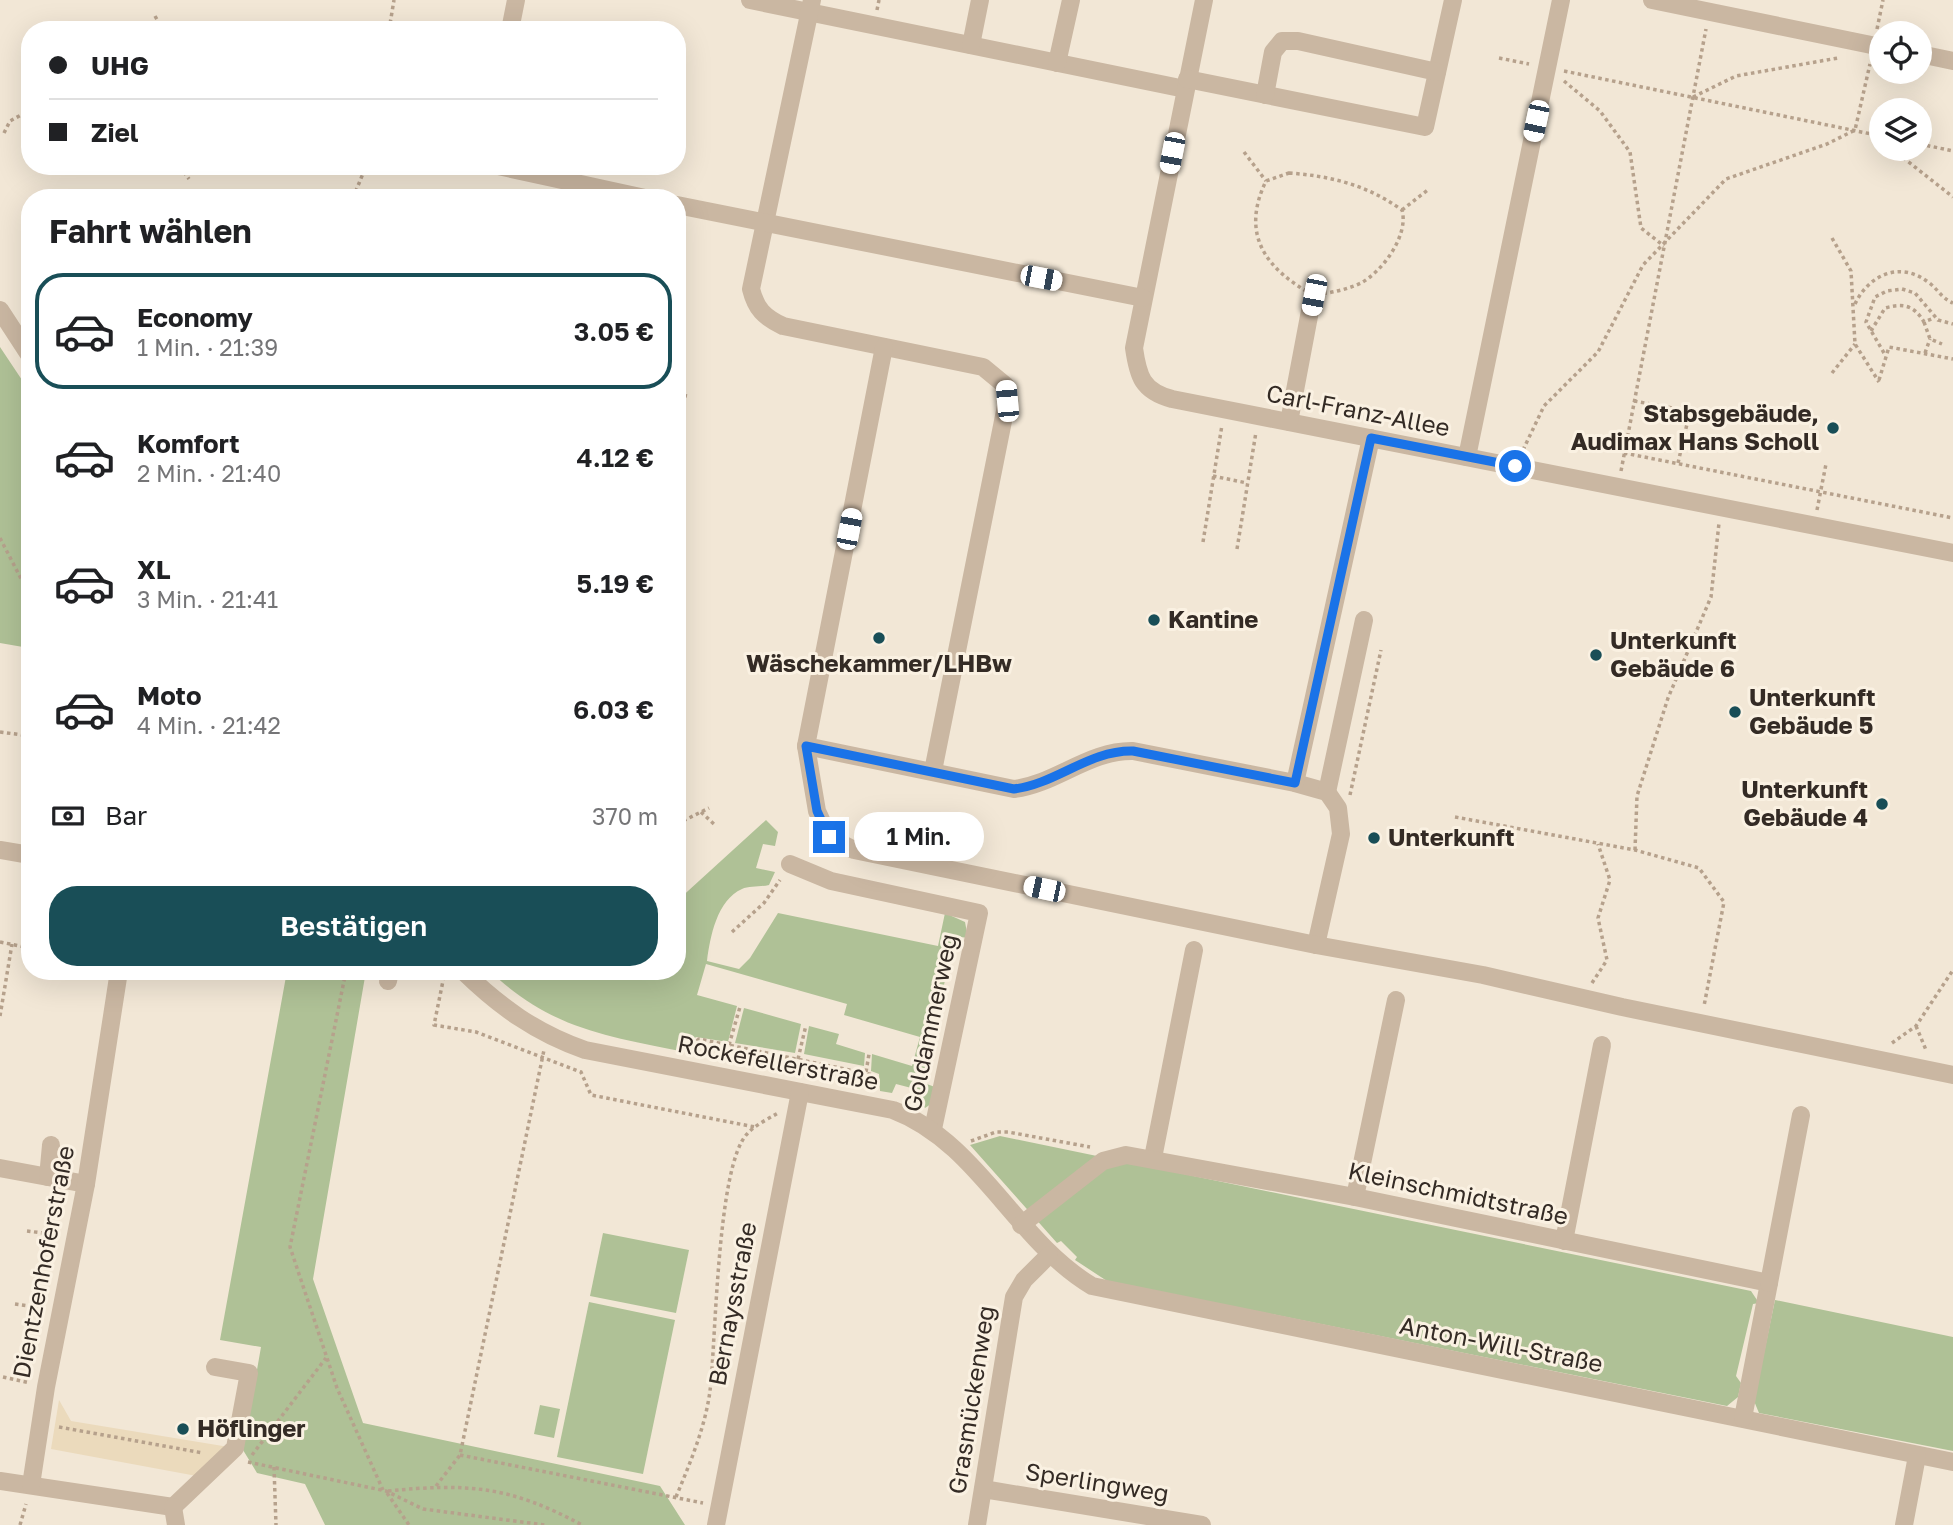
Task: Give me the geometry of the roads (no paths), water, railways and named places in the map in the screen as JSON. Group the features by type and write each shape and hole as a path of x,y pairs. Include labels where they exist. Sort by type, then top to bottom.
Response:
{"street":[{"path":"512,21 516,0"},
{"path":"750,0 811,6 1057,63 1265,95 1425,127 1453,0"},
{"path":"971,45 980,0"},
{"path":"1057,63 1071,0"},
{"name":"Carl-Franz-Allee","path":"1204,0 1134,348 1140,380 1149,390 1172,399 1953,553"},
{"path":"1467,457 1561,0"},
{"path":"1651,0 1869,44"},
{"path":"811,6 751,289 754,303 765,318 783,326 983,368 1006,386 1007,401 933,771"},
{"path":"1265,95 1273,52 1282,41 1298,41 1437,72"},
{"path":"1932,57 1953,61"},
{"path":"539,175 604,189"},
{"path":"686,207 1143,298"},
{"path":"1289,422 1314,295"},
{"path":"0,310 21,342"},
{"path":"884,347 806,746 817,811 829,837 854,849 1316,945 1483,975 1953,1075"},
{"path":"1295,783 1371,438"},
{"path":"1327,792 1364,620"},
{"path":"806,746 1014,789 1035,786 1112,750 1133,751 1295,783 1327,792 1338,808 1341,834 1316,945"},
{"path":"0,850 21,854"},
{"name":"Goldammerweg","path":"790,864 831,881 979,913 933,1129"},
{"path":"1153,1157 1194,950"},
{"name":"Dientzenhoferstraße","path":"31,1485 39,1424 86,1184 119,980"},
{"name":"Rockefellerstraße","path":"473,980 498,1003 551,1038 585,1050 799,1097 882,1108 916,1118 952,1147 1049,1255"},
{"path":"1355,1198 1396,1000"},
{"path":"1564,1241 1602,1045"},
{"name":"Bernaysstraße","path":"716,1525 799,1097"},
{"path":"1743,1418 1801,1115"},
{"path":"48,1177 51,1145"},
{"name":"Kleinschmidtstraße","path":"1021,1225 1103,1161 1126,1155 1153,1157 1769,1283"},
{"path":"0,1168 86,1184"},
{"name":"Anton-Will-Straße","path":"1049,1255 1068,1272 1092,1286 1122,1295 1953,1462"},
{"name":"Grasmückenweg","path":"977,1525 1014,1297 1024,1280 1049,1255"},
{"path":"0,1481 31,1485 175,1516 202,1477 228,1458 235,1448 249,1373 215,1367"},
{"path":"1904,1525 1917,1456"},
{"name":"Sperlingweg","path":"983,1489 1202,1525"}],"place":[{"name":"Stabsgebäude, Audimax Hans Scholl","path":"1833,428"},
{"name":"Kantine","path":"1154,620"},
{"name":"Wäschekammer/LHBw","path":"879,638"},
{"name":"Unterkunft Gebäude 6","path":"1596,655"},
{"name":"Unterkunft Gebäude 5","path":"1735,712"},
{"name":"Unterkunft Gebäude 4","path":"1882,804"},
{"name":"Unterkunft","path":"1374,838"},
{"name":"Höflinger","path":"183,1429"}]}
